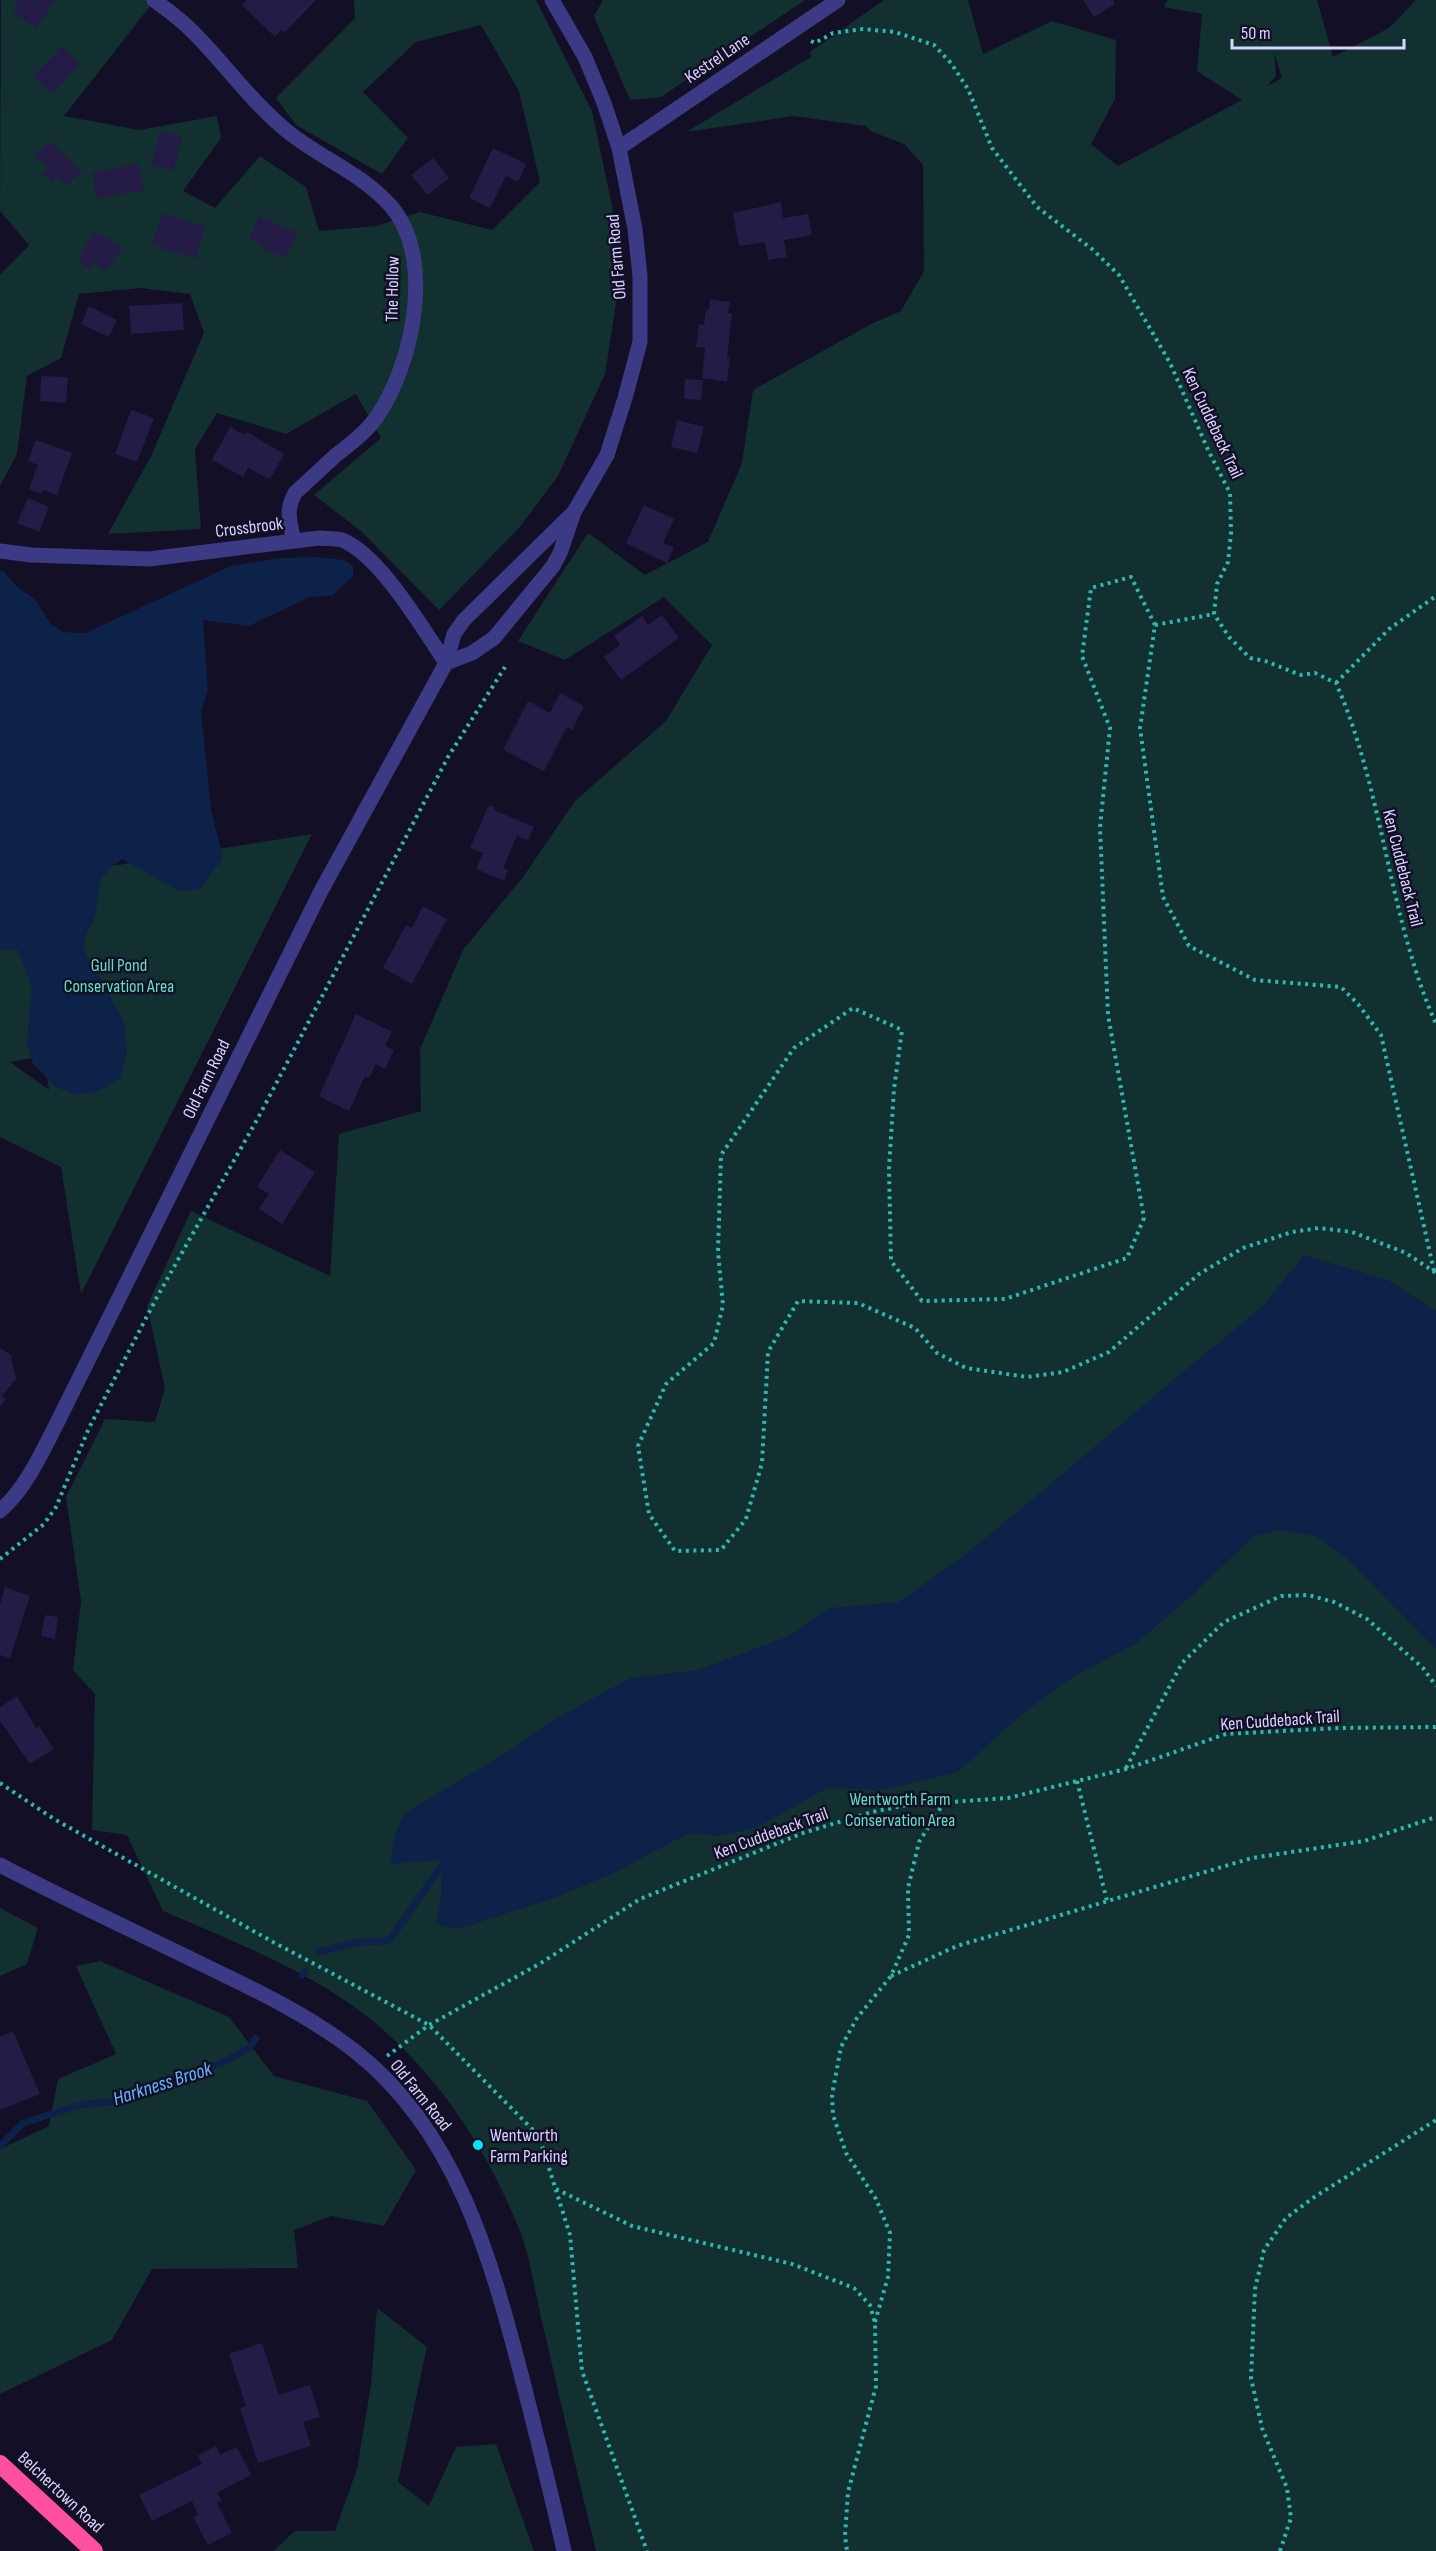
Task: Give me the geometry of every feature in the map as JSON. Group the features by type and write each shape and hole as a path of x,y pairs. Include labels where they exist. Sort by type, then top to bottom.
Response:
{"highway":[{"name":"Belchertown Road","path":"0,2464 94,2551"}],"street":[{"name":"The Hollow","path":"154,0 189,27 267,114 288,132 352,172 389,204 404,223 413,251 414,314 407,350 395,385 377,417 295,494 289,504 288,516 294,541"},
{"name":"Old Farm Road","path":"446,663 472,653 494,638 553,566 560,553 574,512 607,455 640,342 640,276 635,229 619,148 585,57 552,0"},
{"name":"Kestrel Lane","path":"619,148 838,0"},
{"name":"Old Farm Road","path":"0,1511 15,1496 31,1474 321,891 446,663 454,634 464,620 574,512"},
{"name":"Crossbrook","path":"0,551 31,555 148,559 319,538 341,540 357,550 383,573 446,663"},
{"name":"Old Farm Road","path":"0,1866 231,1978 286,2008 335,2037 373,2066 408,2105 445,2157 477,2224 504,2309 564,2551"}],"path":[{"name":"Ken Cuddeback Trail","path":"787,34 815,43 833,33 863,29 895,32 934,45 951,63 968,89 992,148 1037,207 1092,249 1119,275 1170,363 1230,493 1231,533 1228,561 1216,584 1214,614"},
{"path":"1131,577 1155,625 1140,728 1163,897 1189,946 1255,981 1341,987 1358,1004 1381,1035 1435,1272 1406,1253 1352,1232 1319,1228 1292,1232 1243,1248 1199,1274 1109,1352 1063,1372 1027,1377 966,1368 937,1353 915,1328 858,1303 798,1300 768,1352 762,1463 746,1519 721,1550 675,1551 649,1514 638,1446 666,1384 714,1343 723,1305 718,1252 721,1155 794,1048 853,1008 902,1030 894,1089 889,1168 891,1262 922,1300 1005,1299 1127,1258 1144,1218 1108,1015 1100,827 1110,728 1082,656 1091,588 1131,577"},
{"path":"1155,625 1214,614 1229,638 1250,658 1265,661 1301,675 1315,673 1336,683 1389,628 1436,596"},
{"path":"0,1559 44,1524 56,1507 89,1428 157,1297 258,1118 448,757 505,667"},
{"name":"Ken Cuddeback Trail","path":"1336,683 1353,722 1405,933 1422,992 1436,1024"},
{"path":"1126,1769 1182,1663 1224,1622 1281,1596 1308,1595 1334,1602 1367,1619 1423,1668 1436,1686"},
{"name":"Ken Cuddeback Trail","path":"373,2066 429,2025 541,1963 640,1899 803,1833 872,1812 908,1805 1008,1798 1126,1769 1226,1734 1339,1728 1436,1727"},
{"path":"1077,1781 1107,1901"},
{"path":"875,2323 888,2277 890,2233 876,2199 846,2153 833,2115 831,2095 841,2048 857,2018 891,1976 909,1935 908,1888 919,1842 943,1804"},
{"path":"891,1976 957,1946 1252,1858 1364,1841 1436,1817"},
{"path":"1280,2551 1291,2518 1287,2488 1262,2428 1251,2378 1255,2289 1264,2250 1286,2218 1313,2198 1436,2120"},
{"path":"555,2188 632,2226 792,2264 854,2288 870,2305 875,2323 876,2386 848,2492 845,2536 847,2551"}],"green space":[{"path":"1,0 155,0 64,116 139,130 217,116 221,138 183,191 215,208 260,156 306,187 319,231 376,226 420,212 492,230 540,182 519,91 481,25 416,42 363,92 408,138 382,174 296,125 276,98 355,18 354,0 536,0 592,111 613,211 617,297 605,374 558,476 519,528 439,610 362,532 314,495 381,438 356,394 286,434 217,413 195,449 201,529 108,534 151,456 204,333 190,294 141,288 79,294 61,358 27,376 17,454 0,486 0,275 29,245 0,211"},
{"path":"603,0 805,0 661,97 630,100 594,16"},
{"name":"Wentworth Farm Conservation Area","path":"884,0 968,0 983,54 1052,21 1116,40 1115,99 1091,144 1118,166 1242,100 1197,71 1202,14 1164,7 1167,0 1317,0 1333,57 1389,28 1416,0 1436,0 1436,2551 596,2551 523,2240 491,2169 457,2113 416,2062 368,2017 345,2000 295,1971 163,1911 127,1835 92,1830 95,1694 73,1670 81,1601 66,1497 105,1419 155,1422 165,1388 147,1306 191,1211 330,1276 339,1134 421,1111 420,1049 463,950 523,877 575,801 666,721 712,645 664,597 565,660 518,641 588,533 645,575 708,542 742,463 753,390 871,324 901,311 924,271 923,165 904,144 870,131 866,126 794,116 686,132 811,57 810,52","holes":["1274,52 1282,78 1267,86 1276,76"]},
{"name":"Gull Pond Conservation Area","path":"0,598 43,877 312,834 81,1294 61,1167 0,1137","holes":["44,1056 49,1090 10,1062"]},
{"path":"0,1908 38,1928 27,1964 0,1976"},
{"path":"100,1961 229,2017 274,2076 367,2101 416,2170 384,2226 331,2216 294,2230 298,2268 152,2269 112,2340 0,2394 0,2149 49,2126 58,2079 116,2054 76,1966"},
{"path":"377,2308 427,2347 398,2482 429,2506 456,2447 496,2444 534,2551 273,2551 295,2531 335,2531 357,2469 371,2385"}],"water":[{"path":"317,557 344,560 353,566 353,576 332,596 310,597 249,626 203,620 208,691 201,711 211,810 223,858 201,888 189,891 177,890 122,859 104,875 99,888 93,921 83,948 124,1022 127,1051 121,1078 98,1091 77,1095 56,1087 33,1064 27,1042 32,989 18,950 0,950 0,571 5,573 17,587 35,599 51,624 63,632 85,633 231,566 281,558"},
{"path":"1304,1255 1388,1280 1436,1311 1436,1649 1345,1557 1315,1536 1279,1530 1254,1536 1190,1597 1135,1644 1074,1676 1023,1713 958,1772 881,1790 827,1788 756,1828 718,1836 689,1833 614,1873 554,1898 458,1929 436,1925 441,1898 442,1860 390,1864 395,1834 405,1813 504,1754 550,1722 630,1678 698,1670 789,1636 829,1608 899,1602 967,1553 1262,1307"}],"building":[{"path":"19,0 55,0 36,28 12,11"},
{"path":"247,0 316,0 284,33 282,30 275,37 242,5"},
{"path":"1083,0 1113,0 1115,4 1094,17"},
{"path":"62,47 80,65 52,94 33,76"},
{"path":"160,131 182,136 173,171 151,165"},
{"path":"49,141 81,171 67,185 58,177 52,183 43,174 49,168 35,155"},
{"path":"493,148 526,164 518,182 506,176 490,208 469,198"},
{"path":"433,158 449,178 428,195 411,175"},
{"path":"138,163 144,190 97,199 92,173"},
{"path":"781,202 783,218 808,214 812,235 784,240 787,257 768,260 765,242 739,246 733,213"},
{"path":"162,213 205,226 196,259 152,245"},
{"path":"259,216 297,232 286,258 262,248 264,245 249,239"},
{"path":"95,231 122,247 107,271 94,263 90,269 79,262 82,258 80,256"},
{"path":"710,299 730,302 728,313 732,313 727,357 730,357 727,382 702,378 705,348 696,347 699,324 704,325"},
{"path":"182,303 184,330 131,334 129,306"},
{"path":"89,306 117,320 109,337 81,324"},
{"path":"41,376 68,377 66,403 40,401"},
{"path":"685,379 703,380 701,400 684,399"},
{"path":"131,410 154,418 137,462 115,454"},
{"path":"677,420 704,427 697,453 671,447"},
{"path":"230,427 245,435 247,432 284,454 270,479 248,468 243,477 212,460"},
{"path":"36,440 72,453 57,495 43,490 41,494 29,489 38,465 28,461"},
{"path":"28,498 49,507 39,532 17,523"},
{"path":"644,505 674,519 663,543 674,548 667,563 626,543"},
{"path":"662,615 679,638 621,680 604,657 620,645 614,636 642,616 648,625"},
{"path":"560,693 584,706 572,730 567,727 544,771 503,750 528,701 550,713"},
{"path":"489,805 495,807 494,810 534,827 528,840 517,836 503,868 508,870 504,881 476,869 483,853 470,848"},
{"path":"423,906 447,919 412,984 383,968 406,925 412,928"},
{"path":"356,1014 392,1032 385,1046 394,1050 385,1069 376,1064 369,1078 365,1076 349,1111 319,1096"},
{"path":"280,1150 315,1172 282,1224 259,1209 269,1194 257,1187"},
{"path":"0,1348 11,1355 16,1379 2,1396 6,1399 0,1407"},
{"path":"5,1587 30,1596 10,1658 0,1655 0,1604"},
{"path":"45,1615 58,1617 55,1639 41,1636"},
{"path":"17,1696 36,1728 39,1726 54,1749 30,1764 0,1721 0,1707"},
{"path":"13,2031 40,2094 0,2110 0,2037"},
{"path":"262,2343 279,2395 310,2385 320,2417 303,2422 311,2446 258,2463 240,2408 246,2406 229,2354"},
{"path":"216,2446 220,2455 237,2447 251,2475 217,2493 222,2501 217,2503 232,2533 208,2545 193,2517 198,2514 192,2501 152,2521 139,2495 202,2464 197,2456"}],"waterway":[{"name":"Harkness Brook","path":"319,1952 358,1942 389,1941 442,1865"},
{"path":"302,1975 305,1972"},
{"name":"Harkness Brook","path":"0,2146 23,2123 80,2105 124,2100 160,2083 222,2063 249,2048 256,2038"}],"place":[{"name":"Wentworth Farm Parking","path":"478,2145"}]}
